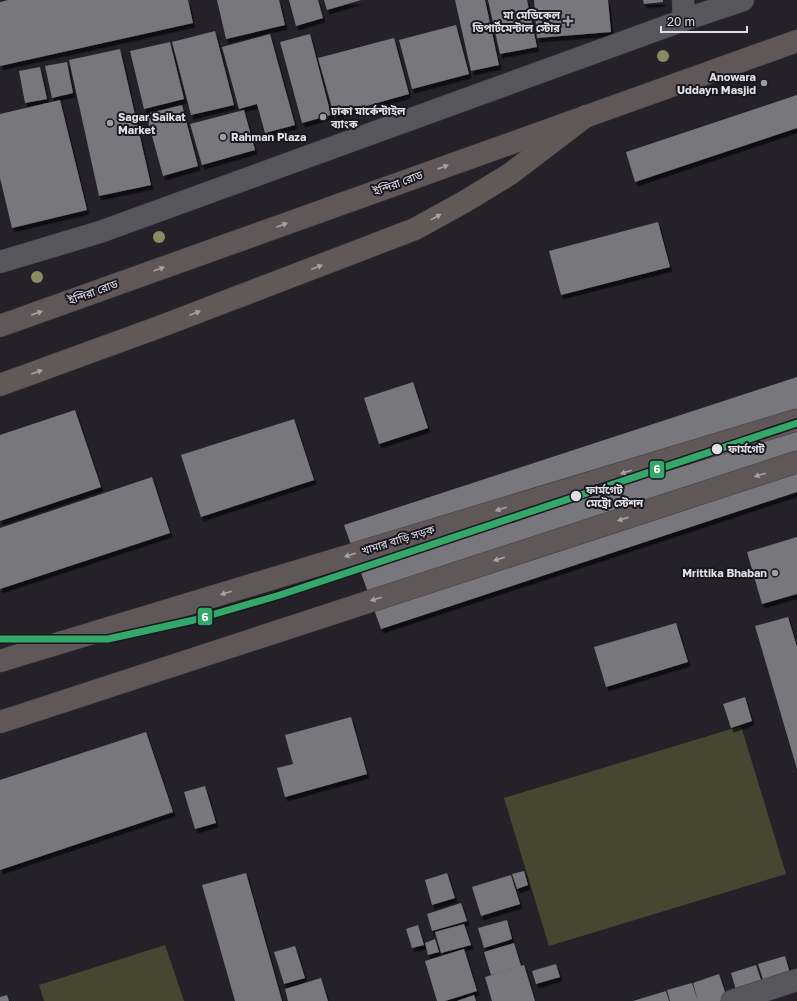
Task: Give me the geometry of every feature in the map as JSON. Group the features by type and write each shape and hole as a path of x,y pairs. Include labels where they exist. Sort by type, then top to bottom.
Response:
{"highway":[{"name":"ইন্দিরা রোড","path":"0,326 797,41"},
{"path":"0,385 159,327 415,229 510,174 586,116"},
{"name":"খামার বাড়ি সড়ক","path":"0,661 797,420"},
{"path":"0,722 797,462"}],"street":[{"path":"0,262 100,232 684,10 743,0"},
{"path":"732,1001 797,980"}],"green space":[{"path":"741,726 786,874 549,946 504,798"},
{"path":"165,945 184,1001 44,1001 39,985"}],"building":[{"path":"8,0 188,0 193,23 0,66 0,2"},
{"path":"217,0 279,0 285,25 226,39"},
{"path":"289,0 318,0 323,18 296,26"},
{"path":"324,0 361,0 327,10"},
{"path":"455,0 485,0 499,65 471,71"},
{"path":"488,0 527,0 537,47 500,54"},
{"path":"534,0 608,0 611,32 537,38"},
{"path":"643,0 663,0 663,2 644,4"},
{"path":"456,25 469,74 412,89 399,40"},
{"path":"215,31 234,105 191,115 172,42"},
{"path":"270,34 295,125 265,133 257,104 239,109 222,47"},
{"path":"310,34 331,115 302,123 280,42"},
{"path":"394,38 409,94 334,115 318,58"},
{"path":"170,42 184,99 144,109 130,51"},
{"name":"Sagar Saikat Market","path":"120,49 151,185 99,196 69,60"},
{"path":"67,62 73,93 52,98 45,66"},
{"path":"40,67 47,99 25,103 19,71"},
{"path":"797,95 797,128 635,182 626,152"},
{"path":"60,100 87,210 12,228 0,178 0,114"},
{"path":"182,105 198,166 163,176 146,114"},
{"name":"Rahman Plaza","path":"244,110 255,150 202,165 190,124"},
{"path":"658,222 670,267 561,295 549,251"},
{"name":"ফার্মগেট মেট্রো স্টেশন","path":"797,377 797,492 381,629 344,525"},
{"path":"413,382 428,428 379,444 364,398"},
{"path":"75,410 101,487 0,521 0,435"},
{"path":"294,419 314,480 201,517 181,455"},
{"path":"152,477 170,533 0,589 0,528"},
{"name":"Mrittika Bhaban","path":"797,537 797,594 762,604 747,552"},
{"path":"788,617 797,647 797,769 755,626"},
{"path":"676,623 688,662 606,687 594,647"},
{"path":"745,697 752,721 731,728 723,704"},
{"path":"351,717 367,774 285,797 277,768 293,764 285,735"},
{"path":"146,732 173,812 0,870 0,780"},
{"path":"205,786 216,823 195,829 184,792"},
{"path":"524,871 528,885 517,889 512,874"},
{"path":"246,873 282,1001 235,1001 202,885"},
{"path":"447,873 455,898 432,905 425,880"},
{"path":"511,875 520,904 481,916 472,887"},
{"path":"461,903 467,921 432,931 427,914"},
{"path":"507,920 512,939 484,948 478,928"},
{"path":"464,924 471,945 441,953 435,932"},
{"path":"418,925 424,945 412,948 406,929"},
{"path":"435,939 439,952 428,955 425,943"},
{"path":"514,943 521,966 491,975 484,952"},
{"path":"295,946 305,978 284,984 274,952"},
{"path":"464,949 477,991 445,1001 437,1001 425,961"},
{"path":"785,956 793,984 767,992 758,964"},
{"path":"556,964 560,977 536,984 532,971"},
{"path":"524,965 535,1001 492,1001 485,977"},
{"path":"756,965 765,992 739,1000 731,973"},
{"path":"719,974 728,1001 698,1001 693,983"},
{"path":"321,978 328,1001 288,1001 285,989"},
{"path":"692,983 698,1001 670,1001 667,990"},
{"path":"666,991 669,1001 633,1001"},
{"path":"7,995 9,1001 0,1001 0,997"},
{"path":"474,995 476,1001 457,1001"}],"transit line":[{"name":"6","path":"0,639 108,639 194,620 280,595 797,423"}],"place":[{"name":"মা মেডিকেল ডিপার্টমেন্টাল স্টোর","path":"568,21"},
{"name":"Anowara Uddayn Masjid","path":"764,83"},
{"name":"ঢাকা মার্কেন্টাইল ব্যাংক","path":"323,117"},
{"name":"Sagar Saikat Market","path":"110,123"},
{"name":"Rahman Plaza","path":"223,137"},
{"name":"ফার্মগেট","path":"717,449"},
{"name":"ফার্মগেট মেট্রো স্টেশন","path":"576,496"},
{"name":"Mrittika Bhaban","path":"775,573"}]}
